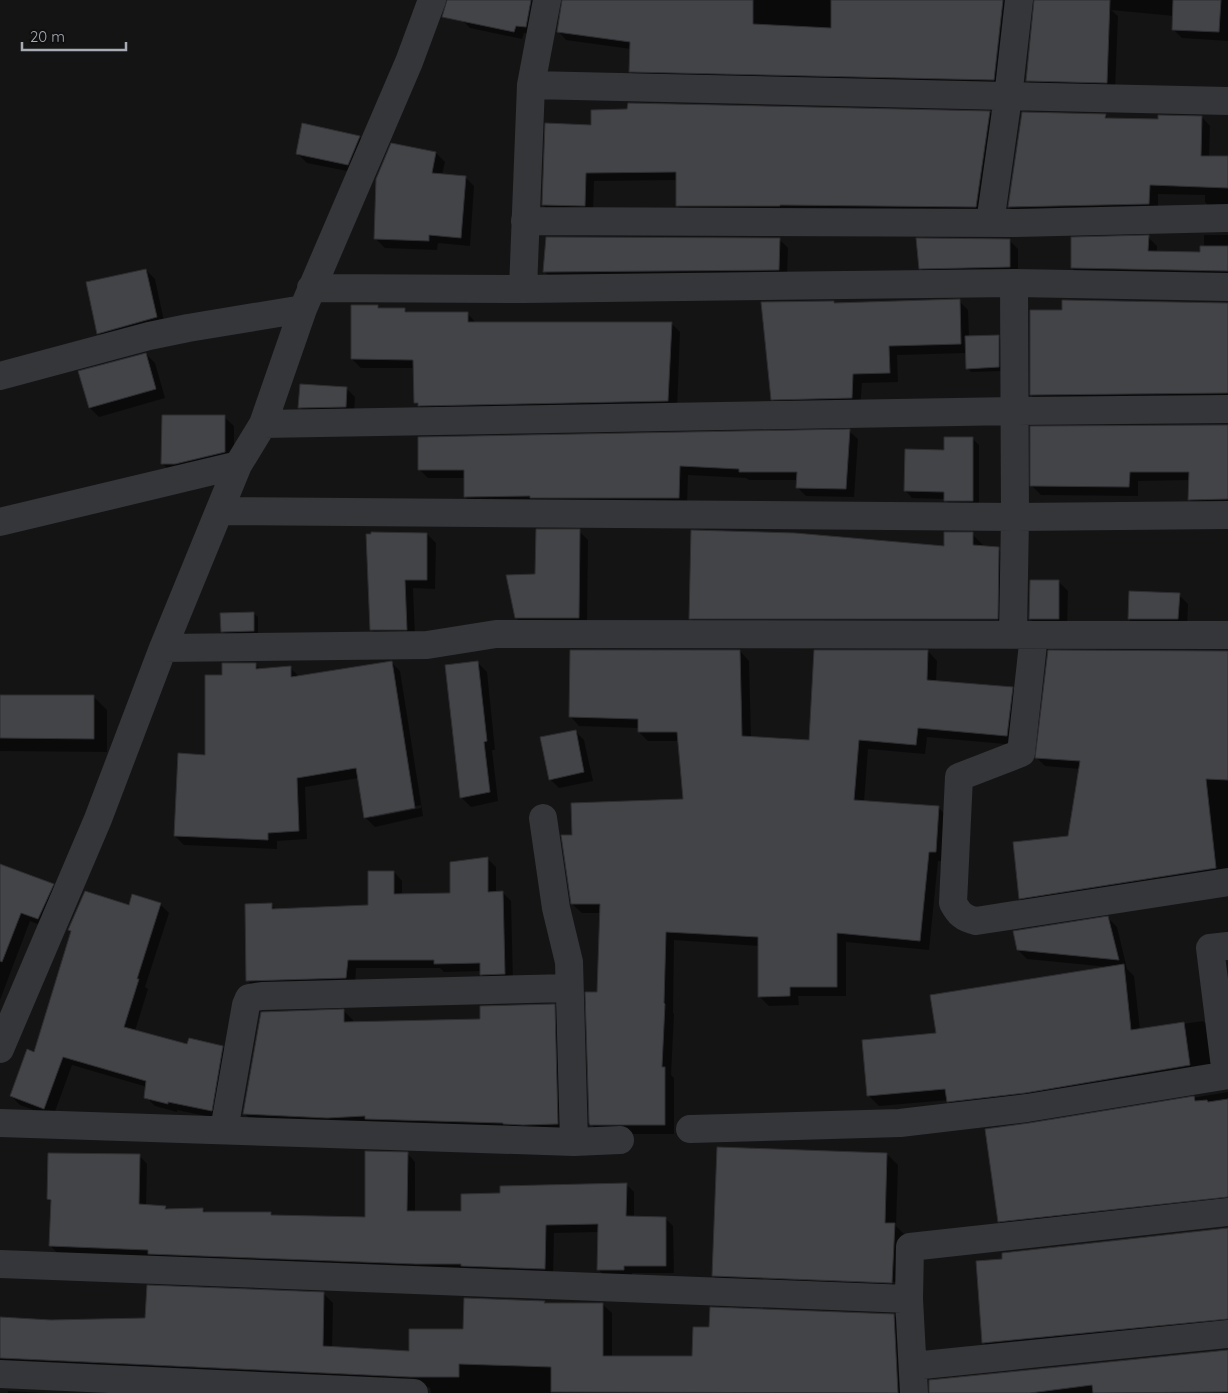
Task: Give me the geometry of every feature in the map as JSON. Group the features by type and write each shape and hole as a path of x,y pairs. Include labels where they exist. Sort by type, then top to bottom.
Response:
{"street":[{"path":"0,1049 98,819 163,648 238,465 263,424 307,298 409,62 432,0"},
{"path":"523,289 530,86 547,0"},
{"path":"990,223 1008,97 1019,0"},
{"path":"530,86 1228,101"},
{"path":"525,221 990,223 1228,218"},
{"path":"0,376 149,336 307,298 523,289 1014,283 1228,287"},
{"path":"1014,283 1015,517 1024,634 1020,752 959,777 953,903 959,914 967,919 976,920 1228,882"},
{"path":"263,424 1228,409"},
{"path":"0,522 238,465"},
{"path":"220,511 1015,517 1228,515"},
{"path":"163,648 427,645 496,634 1228,636"},
{"path":"544,818 556,908 569,962 574,1142"},
{"path":"690,1129 900,1123 1027,1108 1227,1075 1210,948 1228,946"},
{"path":"224,1130 246,1005 250,998 262,996 570,988"},
{"path":"0,1123 574,1142 620,1140"},
{"path":"914,1393 909,1299 910,1246 1228,1212"},
{"path":"0,1264 909,1299"},
{"path":"913,1366 1228,1334"},
{"path":"0,1374 414,1393"}],"building":[{"path":"447,0 531,0 526,27 516,26 514,32 442,17"},
{"path":"562,0 753,0 753,24 831,28 831,0 1003,0 994,80 629,72 630,42 557,32"},
{"path":"1034,0 1110,0 1107,83 1026,81"},
{"path":"1173,0 1221,0 1219,32 1172,30"},
{"path":"628,103 990,111 976,207 676,206 676,172 586,173 585,206 542,205 545,123 591,125 591,110 627,109"},
{"path":"1022,112 1106,114 1105,118 1158,119 1158,115 1202,116 1201,156 1228,156 1228,188 1150,185 1149,204 1008,207"},
{"path":"302,123 360,136 348,165 296,154"},
{"path":"391,143 436,152 432,173 466,176 461,238 429,235 429,241 374,239 376,179"},
{"path":"1149,235 1148,251 1200,252 1200,246 1228,246 1228,271 1071,268 1071,237"},
{"path":"546,237 780,238 779,270 543,272"},
{"path":"916,238 1010,239 1010,267 919,269"},
{"path":"146,269 157,317 97,334 86,282"},
{"path":"960,299 961,344 889,346 890,373 853,374 852,398 771,400 761,302 834,301 834,303"},
{"path":"1062,300 1228,303 1228,393 1030,395 1030,310 1062,310"},
{"path":"351,305 405,308 405,312 468,312 468,322 672,322 668,401 418,406 418,403 414,403 413,360 351,359"},
{"path":"999,335 999,367 966,369 965,336"},
{"path":"146,353 156,389 89,408 78,371"},
{"path":"300,384 347,387 346,407 298,408"},
{"path":"162,415 225,415 225,452 175,464 161,464"},
{"path":"1228,425 1228,499 1188,500 1189,472 1130,472 1129,487 1030,486 1030,426"},
{"path":"850,429 846,489 796,488 797,472 739,472 739,469 680,466 679,498 464,497 464,470 418,470 418,437"},
{"path":"944,437 973,437 973,501 944,501 944,492 904,491 905,449 944,450"},
{"path":"536,529 580,529 579,618 515,618 506,575 535,574"},
{"path":"691,530 795,533 944,546 944,532 973,532 973,545 999,547 998,619 689,619"},
{"path":"371,532 427,533 427,580 405,580 407,630 370,630 366,534 371,534"},
{"path":"1030,580 1059,580 1059,619 1029,619"},
{"path":"1129,591 1180,593 1178,619 1128,619"},
{"path":"254,612 254,631 221,632 220,613"},
{"path":"570,650 740,650 742,736 809,740 814,650 928,650 927,680 1013,687 1007,736 918,728 916,745 859,740 854,800 939,806 936,852 929,852 920,941 837,933 837,987 790,987 790,996 758,997 758,937 666,932 662,1067 665,1067 665,1125 590,1125 589,1123 585,992 597,992 600,904 571,904 561,835 572,835 571,803 683,799 677,732 638,732 638,719 569,717"},
{"path":"1048,650 1228,651 1228,780 1206,779 1216,868 1019,899 1013,842 1068,836 1080,761 1035,758"},
{"path":"392,661 415,808 364,818 356,768 297,778 299,831 268,833 268,840 174,836 178,753 205,755 205,675 222,675 222,663 256,663 256,669 291,666 291,677"},
{"path":"478,661 487,741 484,742 490,792 460,798 445,665"},
{"path":"0,695 94,695 94,739 0,738"},
{"path":"576,730 584,772 549,780 540,737"},
{"path":"488,857 488,892 503,891 505,974 480,975 480,963 434,964 434,960 348,960 346,978 246,981 245,904 272,903 272,909 368,905 368,871 394,871 394,894 450,893 450,862"},
{"path":"0,864 54,884 38,919 21,913 2,962 0,961"},
{"path":"85,891 129,905 132,894 161,903 124,1027 187,1044 189,1038 223,1046 212,1111 144,1098 146,1081 63,1057 44,1109 10,1096 27,1049 34,1052 71,931 68,930"},
{"path":"1108,916 1119,960 1017,950 1013,931"},
{"path":"1124,964 1131,1030 1184,1022 1190,1065 1025,1093 947,1102 945,1089 867,1096 862,1040 936,1033 930,995"},
{"path":"555,1004 558,1124 523,1125 365,1119 365,1116 327,1118 243,1114 261,1012 344,1009 344,1022 480,1019 480,1006"},
{"path":"1194,1096 1195,1101 1207,1100 1208,1102 1228,1099 1228,1197 998,1222 985,1129"},
{"path":"717,1147 887,1153 885,1223 895,1223 892,1283 712,1276"},
{"path":"365,1151 408,1152 407,1211 461,1211 461,1194 500,1193 500,1186 627,1183 626,1216 666,1217 666,1266 624,1266 624,1270 597,1270 598,1224 546,1225 545,1269 461,1266 461,1264 148,1254 148,1250 49,1246 51,1200 47,1199 48,1153 140,1154 139,1204 166,1206 165,1209 203,1208 203,1212 271,1212 271,1215 365,1217"},
{"path":"1228,1228 1228,1319 982,1343 976,1261 1002,1259 1002,1253"},
{"path":"147,1285 324,1292 323,1346 409,1351 409,1329 463,1329 464,1298 545,1301 544,1303 603,1303 603,1356 692,1356 693,1327 709,1327 710,1307 894,1314 898,1393 551,1392 551,1367 459,1364 459,1377 410,1377 0,1358 0,1317 51,1320 145,1318"},
{"path":"1228,1350 1228,1392 1093,1393 1092,1385 1030,1393 929,1393 929,1380"}]}
